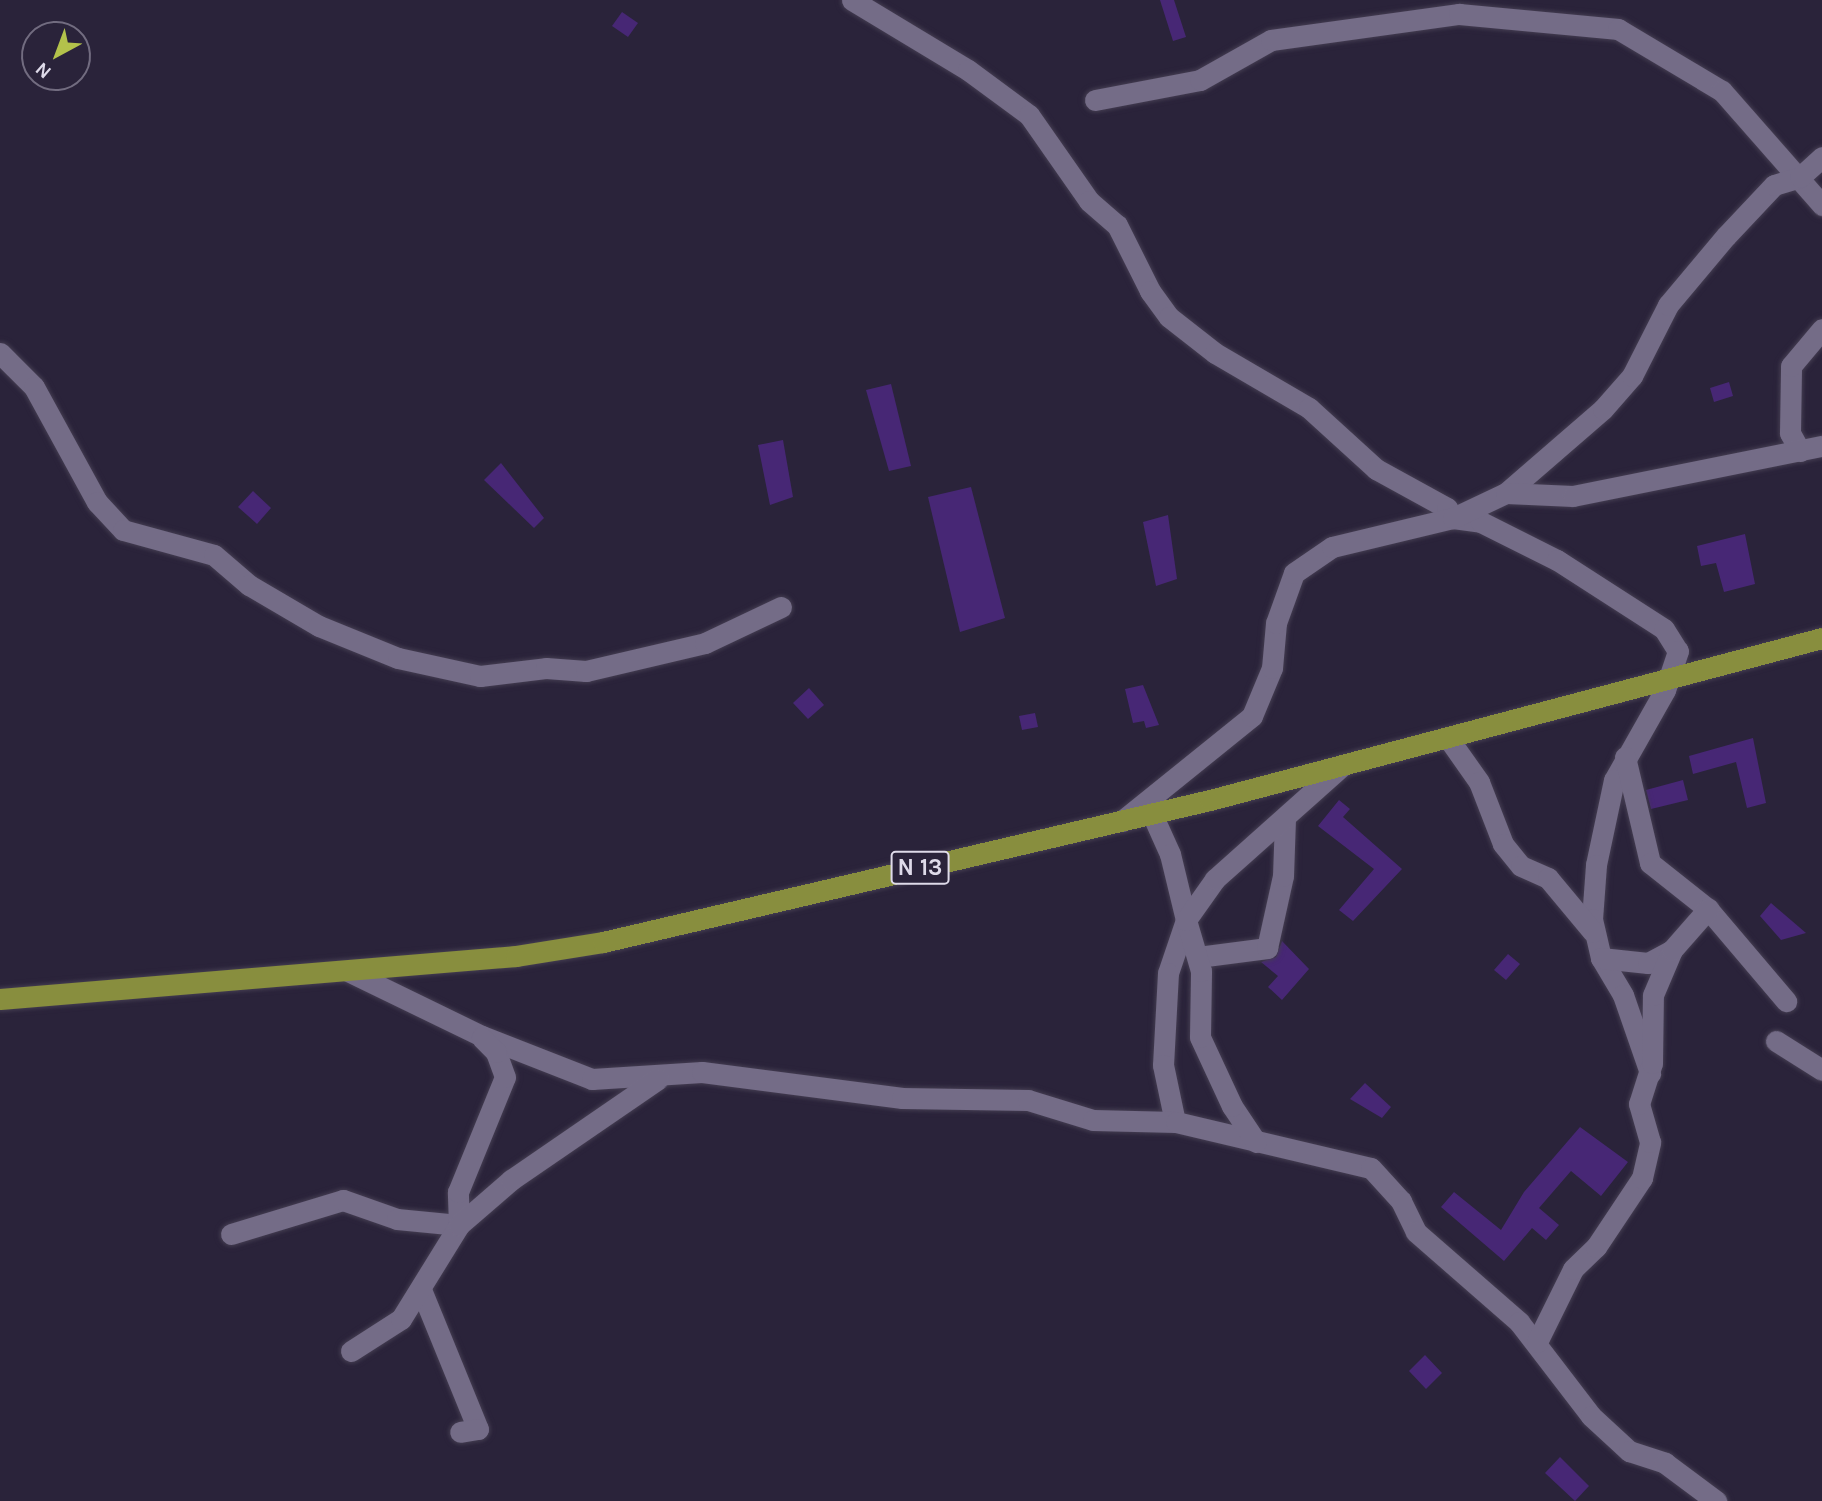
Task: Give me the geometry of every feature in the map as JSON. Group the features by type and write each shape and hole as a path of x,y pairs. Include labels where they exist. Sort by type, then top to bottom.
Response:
{"main road":[{"name":"N 13","path":"0,999 348,971 603,942 1152,814 1822,638"}],"street":[{"path":"852,0 968,70 1028,115 1089,201 1117,225 1150,291 1170,317 1215,353 1309,408 1376,469 1447,508 1453,517 1481,522 1557,560 1664,629 1678,651 1638,745 1625,758 1596,865 1593,932 1601,958 1623,995 1650,1073"},
{"path":"1095,100 1200,80 1271,40 1459,13 1618,29 1722,91 1822,205"},
{"path":"1122,821 1252,716 1272,668 1276,623 1294,573 1332,547 1453,517 1506,493 1585,426 1632,376 1668,304 1726,236 1774,185 1800,177 1822,157"},
{"path":"1800,451 1790,433 1791,366 1822,329"},
{"path":"0,354 34,387 97,502 123,530 214,555 248,584 319,626 398,658 480,676 546,668 586,671 705,643 781,607"},
{"path":"1506,493 1573,496 1822,446"},
{"path":"1448,738 1479,782 1503,844 1521,866 1548,878 1593,932"},
{"path":"1625,758 1650,863 1708,909 1786,1001"},
{"path":"1175,1122 1163,1065 1168,973 1186,920 1215,879 1285,820 1342,766"},
{"path":"1152,814 1170,854 1198,957 1200,1037 1232,1106 1256,1142"},
{"path":"1198,957 1267,948 1283,876 1285,820"},
{"path":"1537,1342 1573,1269 1596,1247 1642,1178 1650,1143 1639,1104 1650,1073 1653,995 1672,950 1708,909"},
{"path":"1601,958 1648,963 1672,950"},
{"path":"348,971 482,1036 592,1079 680,1071 902,1098 1028,1100 1093,1120 1175,1122 1371,1168 1401,1201 1416,1232 1487,1290 1537,1342 1591,1416 1629,1451 1665,1463 1716,1501"},
{"path":"459,1225 458,1192 505,1077 482,1036"},
{"path":"1776,1041 1822,1070"},
{"path":"351,1351 401,1319 422,1292 459,1225 623,1098 680,1071"},
{"path":"231,1234 343,1200 409,1222 459,1225"},
{"path":"422,1292 478,1429 460,1432"}],"building":[{"path":"1160,0 1174,0 1186,37 1173,41"},
{"path":"622,12 638,23 628,37 612,26"},
{"path":"1729,382 1733,396 1714,402 1710,388"},
{"path":"891,384 911,466 889,471 866,390"},
{"path":"783,440 793,497 770,505 758,445"},
{"path":"501,463 544,518 534,528 484,480"},
{"path":"971,487 1005,618 960,632 928,497"},
{"path":"253,491 271,508 257,524 238,507"},
{"path":"1168,515 1177,579 1156,586 1143,522"},
{"path":"1745,534 1755,584 1724,592 1716,563 1701,566 1697,546"},
{"path":"1143,685 1159,725 1146,728 1144,721 1133,723 1125,689"},
{"path":"809,688 824,705 808,719 793,703"},
{"path":"1035,713 1038,727 1022,730 1019,716"},
{"path":"1753,738 1766,803 1747,808 1736,762 1693,774 1689,756"},
{"path":"1683,780 1688,800 1651,809 1646,790"},
{"path":"1339,800 1350,809 1343,817 1402,869 1353,921 1339,910 1374,869 1318,826"},
{"path":"1771,903 1806,933 1781,940 1760,916"},
{"path":"1282,941 1309,969 1282,1000 1268,987 1278,976 1261,962 1276,957"},
{"path":"1508,954 1520,964 1506,980 1494,970"},
{"path":"1365,1083 1391,1107 1382,1118 1350,1099"},
{"path":"1580,1127 1628,1162 1601,1196 1571,1171 1539,1208 1559,1225 1546,1240 1532,1228 1504,1261 1441,1207 1454,1192 1501,1230 1524,1192"},
{"path":"1425,1355 1442,1373 1426,1389 1409,1371"},
{"path":"1560,1457 1589,1486 1575,1501 1545,1473"}]}
